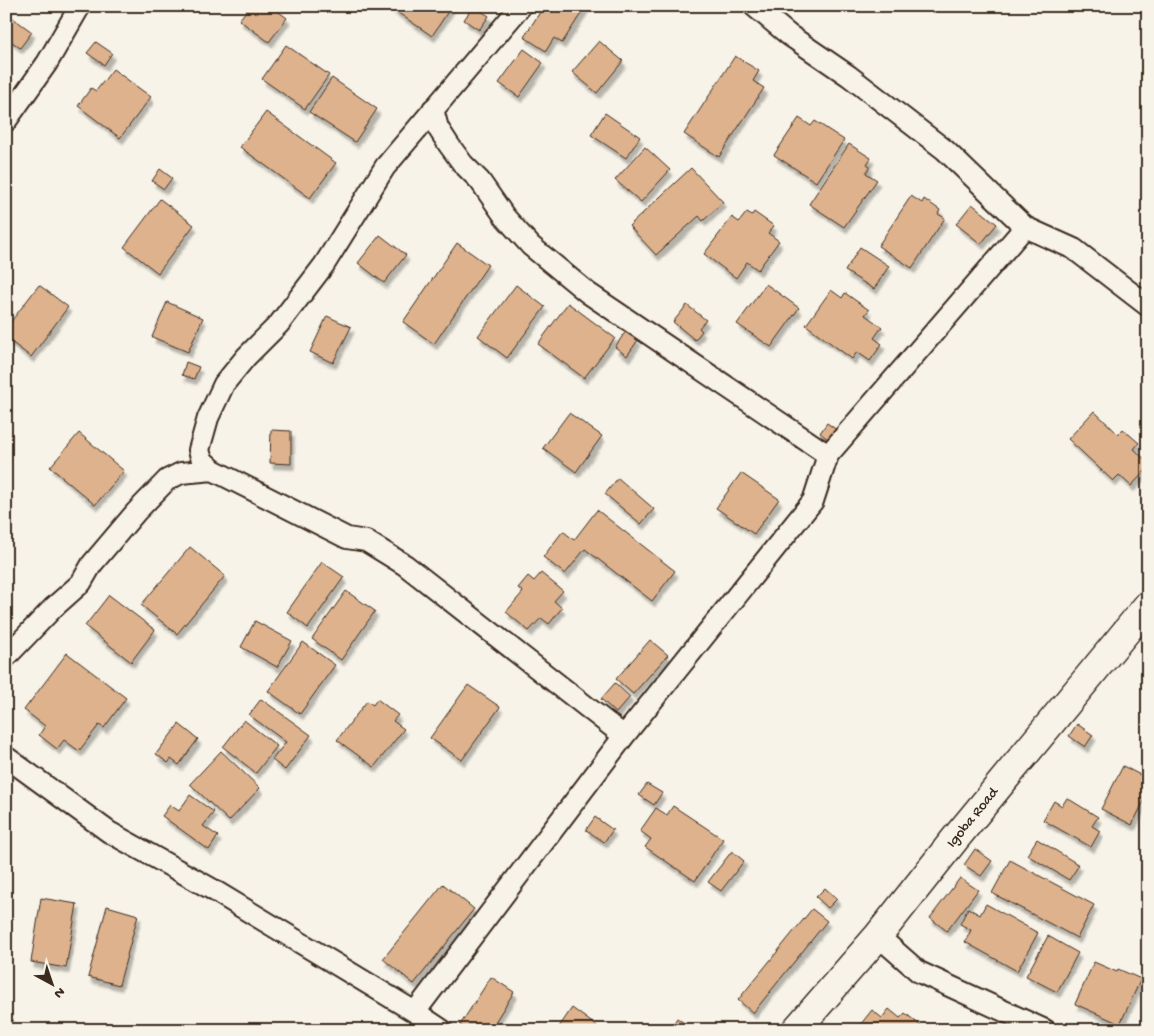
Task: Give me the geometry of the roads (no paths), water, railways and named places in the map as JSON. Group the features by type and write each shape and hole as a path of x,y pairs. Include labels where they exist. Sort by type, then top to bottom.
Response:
{"street":[{"path":"6,121 47,63 80,6"},
{"path":"521,6 385,167 324,264 279,324 246,357 224,384 208,418 199,450 202,460 213,470 346,538 366,541 397,560 624,736"},
{"path":"754,6 789,35 849,76 945,150 1025,227 1074,249 1148,306"},
{"path":"433,109 438,128 463,164 480,181 505,217 531,246 588,293 828,455"},
{"path":"415,1012 624,736 813,501 828,455 1025,227"},
{"path":"6,657 53,608 81,583 92,564 131,518 167,480 180,473 213,470"},
{"name":"Igoba Road","path":"796,1030 878,936 955,839 1148,605"},
{"path":"6,757 109,832 210,888 442,1030"},
{"path":"878,936 919,972 1045,1030"}]}
